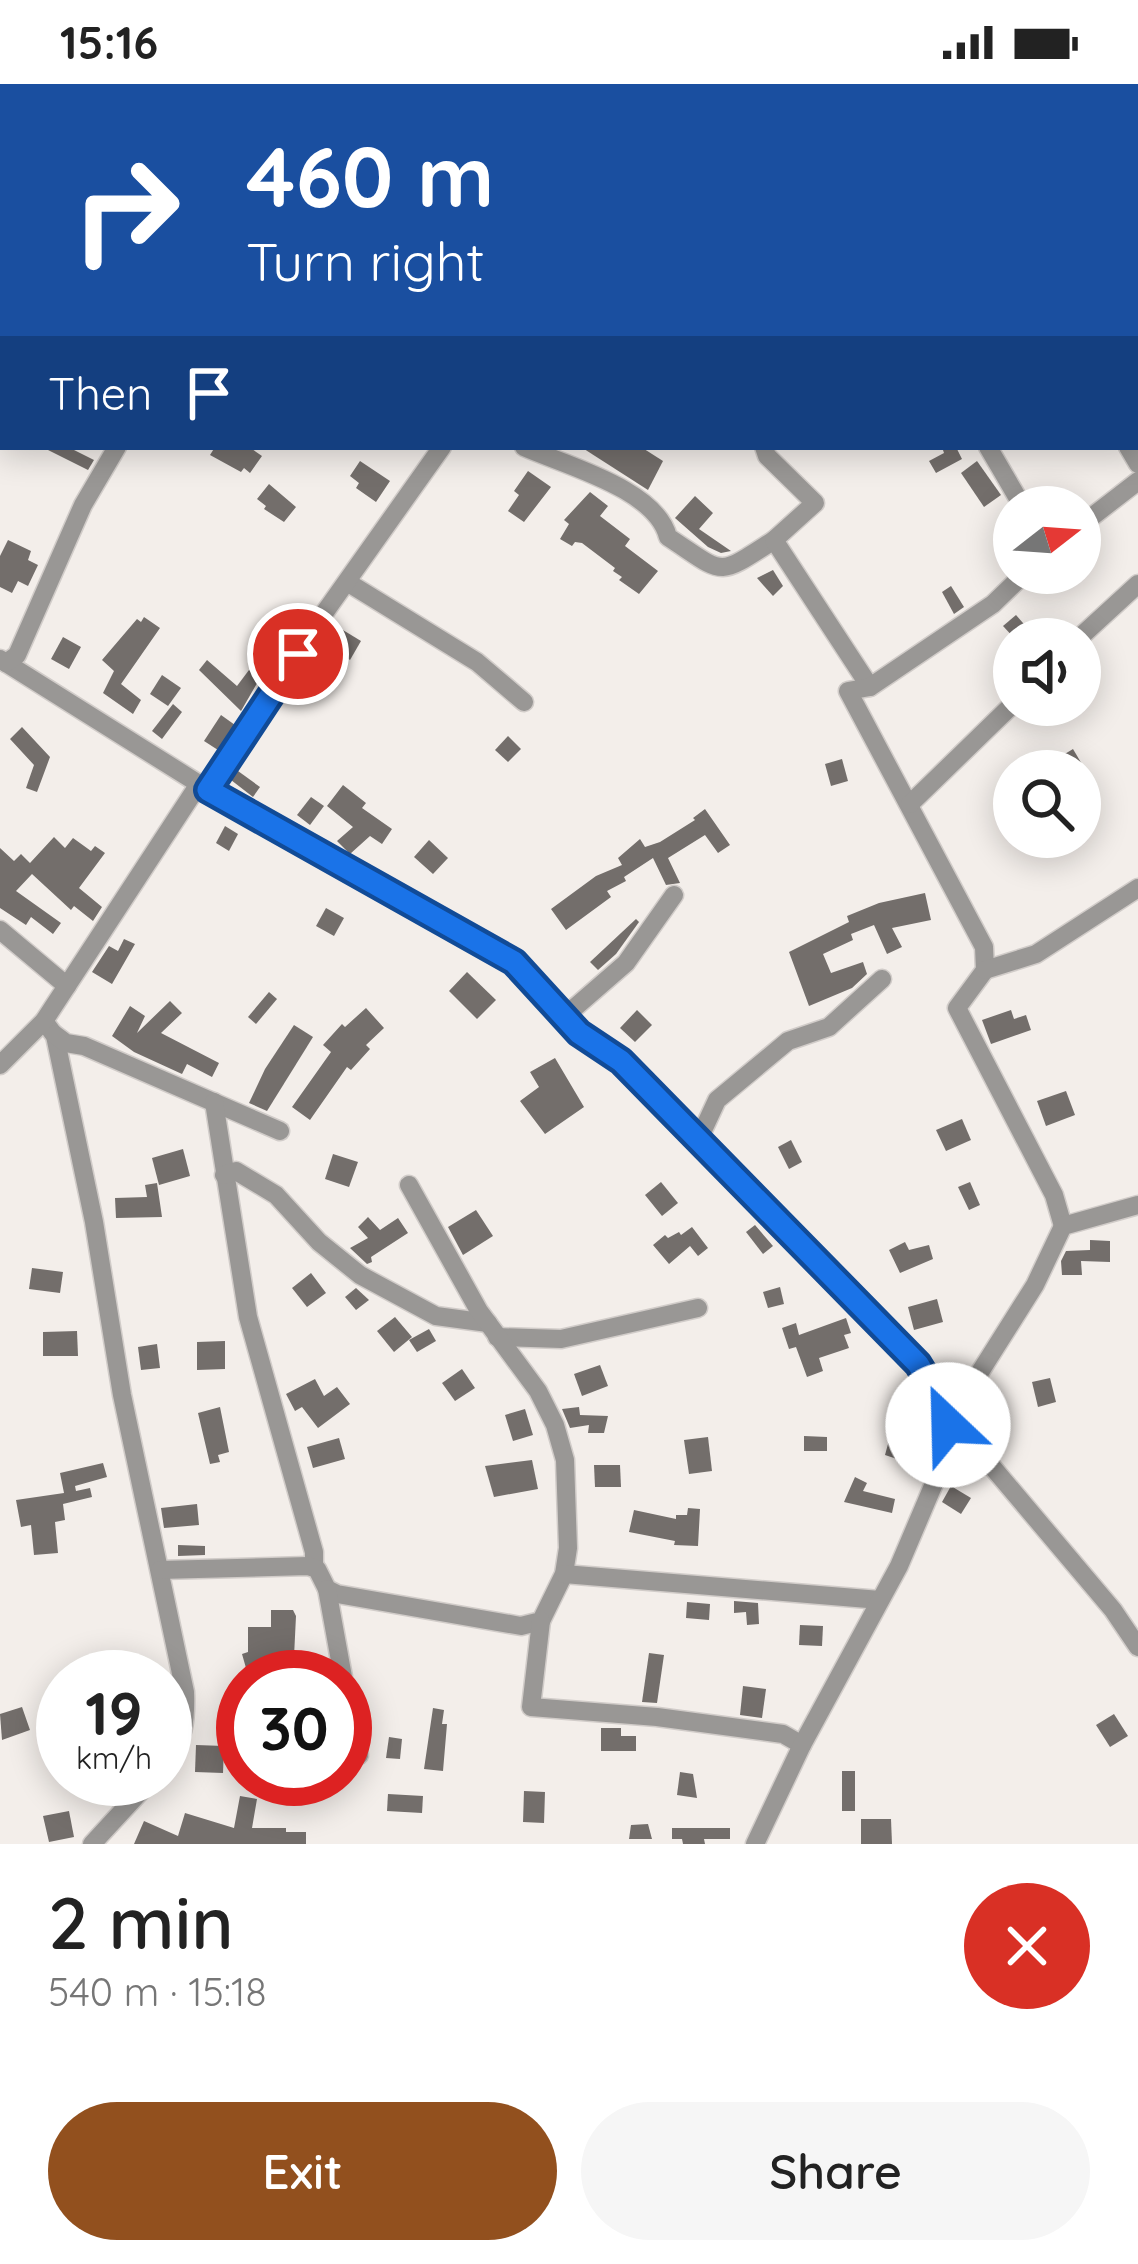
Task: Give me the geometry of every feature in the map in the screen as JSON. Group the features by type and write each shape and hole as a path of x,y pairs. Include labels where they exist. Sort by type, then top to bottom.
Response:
{"street":[{"path":"3,661 17,655 83,505 115,450"},
{"path":"0,1065 49,1027 67,986 440,450"},
{"path":"531,450 645,500 668,537 715,568 730,568 774,540 814,503 765,450"},
{"path":"990,450 1011,486"},
{"path":"1101,510 1138,481"},
{"path":"774,540 870,687"},
{"path":"346,582 477,662 524,702"},
{"path":"1101,618 1138,584"},
{"path":"985,970 984,947 848,691 870,687 1003,594"},
{"path":"3,661 204,787 514,962 579,1033 621,1061 918,1364 951,1418 1113,1610 1138,1647"},
{"path":"910,804 993,723"},
{"path":"755,1844 802,1744 880,1600 946,1453 951,1418 1035,1286 1063,1226 1054,1195 957,1008 985,970 1036,954 1138,888"},
{"path":"565,1016 626,963 674,895"},
{"path":"0,930 67,986"},
{"path":"698,1141 717,1100 788,1041 829,1028 882,979"},
{"path":"49,1027 66,1043 84,1046 280,1131"},
{"path":"49,1027 94,1222 122,1395 175,1650"},
{"path":"214,1102 248,1317 314,1552 314,1568 327,1589 338,1650"},
{"path":"224,1175 236,1172 276,1195 320,1242 360,1275 436,1316 492,1330 561,1339 698,1308"},
{"path":"409,1185 492,1330 538,1391 560,1442 568,1512 564,1574 541,1621 531,1707 783,1734 802,1744"},
{"path":"1063,1226 1138,1205"},
{"path":"160,1570 314,1568"},
{"path":"564,1574 880,1600"},
{"path":"327,1589 521,1626 541,1621"},
{"path":"92,1844 127,1806"}],"building":[{"path":"48,450 74,450 94,460 88,470"},
{"path":"213,450 253,450 262,456 250,473 210,455"},
{"path":"586,450 646,450 663,461 648,490"},
{"path":"958,450 962,459 936,473 929,461"},
{"path":"360,461 390,481 376,502 356,488 359,483 350,476"},
{"path":"977,461 995,486 993,501 984,507 961,473"},
{"path":"528,471 551,487 524,522 508,511"},
{"path":"269,484 296,507 284,522 257,499"},
{"path":"590,492 608,506 600,516 630,539 625,546 658,571 639,594 582,543 572,546 560,539 569,524 564,520"},
{"path":"695,496 713,513 699,529 731,551 721,553 708,547 675,518"},
{"path":"8,540 31,551 28,560 38,565 28,586 18,581 12,593 0,587 0,556"},
{"path":"773,570 783,586 773,596 757,578"},
{"path":"951,586 964,607 954,614 942,592"},
{"path":"144,617 160,628 121,684 141,700 133,714 103,693 114,671 102,660 137,619 141,622"},
{"path":"333,624 361,641 350,660 323,639"},
{"path":"63,637 81,647 69,669 51,659"},
{"path":"207,660 237,686 249,670 260,678 241,711 199,670"},
{"path":"162,675 181,688 168,706 150,694"},
{"path":"173,704 182,712 162,739 152,731"},
{"path":"221,715 235,725 218,750 204,741"},
{"path":"22,727 50,757 37,792 26,788 34,765 10,739"},
{"path":"508,736 521,749 508,762 495,750"},
{"path":"842,759 848,781 831,786 825,764"},
{"path":"238,771 260,787 253,797 231,780"},
{"path":"343,785 366,803 362,808 392,829 382,844 370,836 350,854 337,841 353,827 327,806"},
{"path":"311,797 324,806 310,825 297,815"},
{"path":"705,809 730,845 718,853 705,835 668,858 680,883 666,885 653,858 607,891 611,897 566,930 551,909 596,876 622,865 618,858 640,839 645,847 660,842"},
{"path":"225,826 238,834 229,851 216,843"},
{"path":"54,837 65,848 73,838 91,851 95,846 105,853 79,888 102,907 93,921 74,906 71,910 32,874 16,891 61,923 53,934 31,917 26,925 0,908 0,848 14,861 21,854 30,863"},
{"path":"429,840 448,858 433,874 414,857"},
{"path":"925,893 931,920 892,928 902,947 887,954 874,925 823,954 831,973 863,962 867,974 852,988 809,1006 789,952 849,922 847,916"},
{"path":"326,908 344,918 334,936 316,926"},
{"path":"636,919 639,922 616,954 598,970 590,962"},
{"path":"124,939 135,944 112,984 92,972 109,946 118,951"},
{"path":"467,972 496,1000 477,1019 449,991"},
{"path":"269,992 277,999 256,1024 248,1017"},
{"path":"170,1001 182,1013 161,1033 219,1063 212,1077 187,1064 182,1074 112,1036 130,1006 145,1016 137,1033"},
{"path":"366,1008 384,1028 366,1045 370,1049 351,1070 347,1067 310,1120 292,1107 331,1052 323,1045"},
{"path":"637,1010 652,1025 635,1042 620,1028"},
{"path":"1011,1010 1014,1019 1026,1015 1031,1030 991,1044 982,1020"},
{"path":"294,1025 313,1037 267,1111 249,1103"},
{"path":"555,1058 584,1107 545,1134 520,1101 539,1087 530,1072"},
{"path":"1066,1091 1075,1115 1046,1126 1037,1101"},
{"path":"962,1119 971,1140 946,1151 936,1130"},
{"path":"791,1140 802,1162 789,1169 778,1147"},
{"path":"183,1149 190,1176 159,1185 152,1158"},
{"path":"333,1154 358,1162 349,1187 325,1179"},
{"path":"661,1182 678,1203 662,1216 645,1195"},
{"path":"970,1182 980,1205 969,1210 958,1187"},
{"path":"157,1183 162,1217 116,1218 115,1198 147,1197 145,1185"},
{"path":"476,1210 493,1236 463,1255 448,1227"},
{"path":"368,1217 380,1230 398,1218 408,1233 367,1264 350,1248 368,1238 358,1227"},
{"path":"755,1225 773,1246 763,1254 746,1232"},
{"path":"692,1227 708,1248 698,1256 690,1246 669,1264 653,1245 665,1235 681,1235"},
{"path":"1090,1240 1110,1241 1110,1262 1081,1261 1082,1275 1062,1275 1066,1251 1090,1250"},
{"path":"905,1242 909,1250 929,1245 933,1259 900,1273 889,1250"},
{"path":"32,1268 63,1272 60,1293 29,1289"},
{"path":"311,1273 326,1293 307,1307 292,1288"},
{"path":"780,1287 784,1304 768,1308 763,1292"},
{"path":"356,1288 369,1300 356,1310 345,1297"},
{"path":"937,1299 943,1322 914,1330 908,1307"},
{"path":"395,1317 412,1337 394,1352 377,1331"},
{"path":"846,1318 851,1333 844,1335 849,1348 819,1358 823,1371 807,1377 796,1347 789,1349 782,1328 796,1323 799,1335"},
{"path":"429,1329 436,1341 417,1352 409,1340"},
{"path":"77,1331 78,1356 43,1356 43,1332"},
{"path":"225,1341 225,1369 197,1370 197,1342"},
{"path":"157,1344 160,1368 141,1370 138,1347"},
{"path":"600,1365 608,1386 582,1396 574,1374"},
{"path":"462,1369 475,1388 455,1401 442,1383"},
{"path":"1050,1378 1056,1402 1038,1407 1032,1382"},
{"path":"315,1379 324,1396 337,1387 350,1404 318,1428 302,1407 295,1411 286,1394"},
{"path":"989,1398 1005,1401 1002,1419 980,1416 982,1403 988,1404"},
{"path":"220,1407 229,1452 218,1455 220,1462 210,1464 198,1413"},
{"path":"579,1407 580,1415 608,1416 604,1433 588,1433 589,1425 570,1428 562,1409"},
{"path":"525,1409 533,1435 513,1441 505,1415"},
{"path":"891,1433 907,1437 900,1460 885,1455"},
{"path":"804,1436 827,1437 827,1451 804,1451"},
{"path":"708,1437 712,1471 689,1474 684,1440"},
{"path":"339,1438 345,1459 313,1468 307,1447"},
{"path":"532,1460 538,1489 494,1497 485,1466"},
{"path":"103,1463 107,1477 75,1486 76,1491 90,1488 92,1497 63,1504 65,1520 55,1522 58,1553 34,1555 31,1525 21,1527 16,1500 64,1493 60,1473"},
{"path":"594,1465 620,1465 621,1487 595,1487"},
{"path":"855,1477 867,1483 863,1491 895,1499 892,1513 844,1502"},
{"path":"951,1486 971,1498 961,1514 942,1502"},
{"path":"197,1504 199,1525 164,1528 161,1508"},
{"path":"688,1508 700,1509 698,1546 674,1545 675,1541 629,1532 634,1510 676,1519 676,1515 687,1515"},
{"path":"178,1545 205,1546 205,1555 178,1556"},
{"path":"734,1601 758,1603 759,1624 747,1625 746,1612 734,1613"},
{"path":"687,1602 710,1604 709,1620 686,1618"},
{"path":"271,1610 293,1610 294,1650 248,1650 248,1627 271,1627"},
{"path":"800,1625 823,1626 822,1646 799,1645"},
{"path":"649,1653 664,1655 657,1703 642,1702"},
{"path":"743,1686 766,1689 762,1718 740,1715"},
{"path":"22,1707 30,1730 2,1740 0,1714"},
{"path":"433,1708 444,1710 442,1724 447,1724 443,1771 424,1769"},
{"path":"1114,1714 1128,1736 1110,1747 1096,1725"},
{"path":"601,1728 621,1728 621,1736 636,1736 636,1751 601,1751"},
{"path":"389,1737 402,1739 400,1759 386,1758"},
{"path":"196,1745 216,1746 216,1773 195,1772"},
{"path":"842,1771 855,1771 855,1811 842,1811"},
{"path":"680,1772 693,1774 697,1798 677,1795"},
{"path":"524,1791 545,1792 544,1823 523,1822"},
{"path":"388,1794 423,1796 422,1813 387,1811"},
{"path":"238,1806 256,1806 252,1828 306,1832 306,1844 134,1844 144,1821 178,1836 185,1813 234,1828"},
{"path":"69,1811 74,1837 49,1842 43,1816"},
{"path":"861,1819 891,1819 892,1844 861,1844"},
{"path":"648,1824 652,1839 629,1839 631,1825"},
{"path":"672,1828 730,1828 730,1839 683,1844 682,1839 672,1839"}],"route":[{"path":"298,654 208,790 514,962 579,1033 621,1061 918,1364 951,1418 948,1425"}]}
